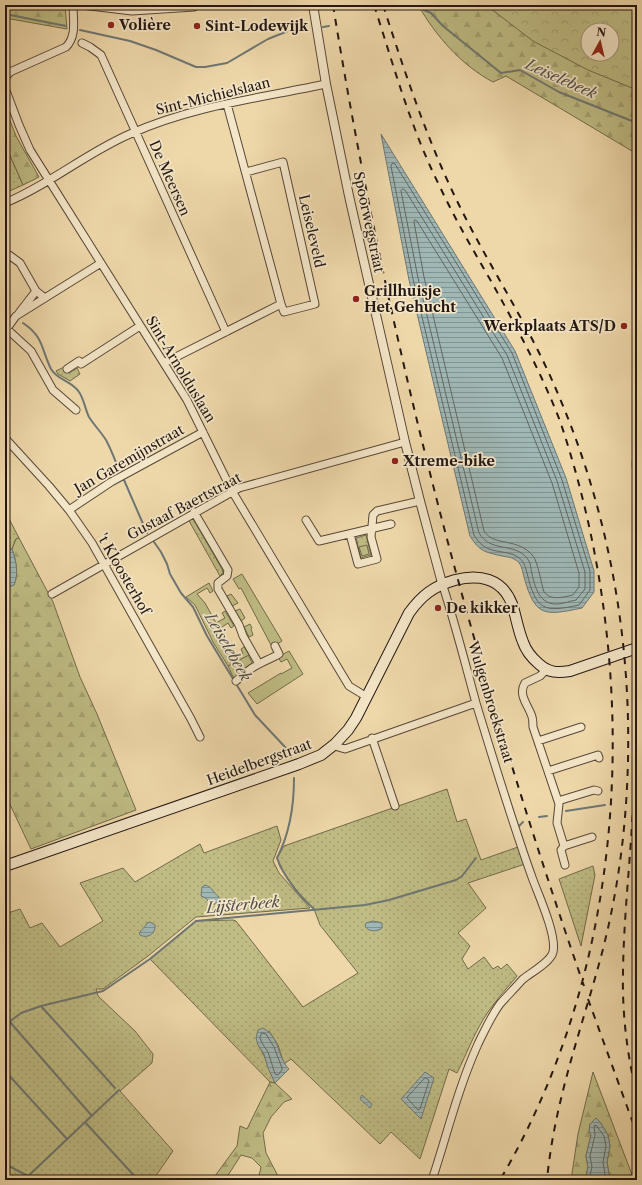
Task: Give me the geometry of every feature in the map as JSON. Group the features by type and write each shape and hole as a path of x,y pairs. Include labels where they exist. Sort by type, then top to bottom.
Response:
{"main road":[{"path":"442,584 469,577 475,577 491,581 498,586 504,591 511,602 526,648 534,660 546,670 552,672 562,673 570,671 637,648"},
{"name":"Heidelbergstraat","path":"5,866 299,764 321,755 335,744 356,718 409,613 419,600 442,584"}],"street":[{"path":"5,78 10,72 66,47 71,42 73,36 73,5 132,12 194,8"},
{"name":"Spoorwegstraat","path":"313,5 326,84 349,196 405,442 442,584"},
{"name":"De Meersen","path":"82,43 101,55 226,332"},
{"name":"Sint-Michielslaan","path":"5,202 22,196 94,152 135,132 181,115 326,84"},
{"name":"Sint-Arnolduslaan","path":"5,88 26,141 187,400 232,491 349,686 367,697"},
{"path":"164,363 281,304 227,104"},
{"name":"Leiseleveld","path":"246,172 283,162 315,304 284,312 281,304"},
{"path":"9,255 20,263 36,291 45,298"},
{"path":"16,316 101,263"},
{"path":"36,291 6,330 31,351 53,390 76,410"},
{"path":"67,369 79,361 81,364 140,326"},
{"name":"Jan Garemijnstraat","path":"69,510 111,482 203,432"},
{"name":"'t Kloosterhof","path":"5,438 69,510 92,543 200,737"},
{"name":"Gustaaf Baertstraat","path":"52,594 232,491 405,442"},
{"path":"350,534 358,564 377,559 371,536 372,517 374,513 420,501"},
{"path":"194,512 228,570 227,576 218,583 217,587 259,664"},
{"path":"306,520 319,541 391,524"},
{"name":"Wulgenbroekstraat","path":"432,1180 465,1075 494,1013 506,997 523,979 549,959 554,951 553,939 547,918 515,828 476,703 442,584"},
{"path":"236,681 259,664 267,662 279,654 275,646"},
{"path":"546,670 540,676 527,681 522,688 523,698 532,716 533,727 559,804 557,823 564,846"},
{"path":"335,744 338,747 345,749 372,738 476,703"},
{"path":"538,741 581,727"},
{"path":"372,738 395,806"},
{"path":"548,771 598,755 599,758"},
{"path":"558,801 594,790 598,791"},
{"path":"565,865 561,850 564,846 592,837"}],"green space":[{"path":"5,5 65,5 67,29 5,18"},
{"path":"418,5 637,5 637,154 506,76 493,82 481,75 450,49 433,28"},
{"path":"486,5 637,5 637,90 588,70 533,41"},
{"path":"5,108 16,136 39,177 23,185 5,144"},
{"path":"5,144 23,185 5,193"},
{"path":"64,367 69,373 77,368 80,374 70,381 58,374 56,371"},
{"path":"637,445 637,487 632,461"},
{"path":"5,511 19,538 16,539 12,549 5,551"},
{"path":"192,517 222,569 223,573 220,576 188,519"},
{"path":"366,535 371,555 361,558 356,538"},
{"path":"19,538 53,602 80,677 97,714 136,810 31,849 5,794 5,726 7,706 5,701 5,582 8,587 14,585 16,580 15,558 12,549 16,539"},
{"path":"367,545 369,554 362,556 359,547"},
{"path":"242,574 282,641 272,647 241,588 239,589 233,579"},
{"path":"209,583 213,591 210,593 207,588 197,594 205,603 216,623 225,618 222,613 225,611 234,626 231,628 228,623 219,629 226,637 224,639 234,659 243,654 241,649 244,647 249,655 228,666 213,642 195,605 186,597"},
{"path":"231,594 238,603 232,606 227,596"},
{"path":"240,609 245,618 241,621 235,611"},
{"path":"250,624 253,635 249,637 244,627"},
{"path":"289,651 303,674 257,704 248,693 292,668 287,659 281,662 278,657"},
{"path":"248,655 253,664 241,671 242,674 234,679 228,666"},
{"path":"447,789 457,822 466,819 481,860 518,847 525,864 468,883 486,908 458,933 470,946 462,959 468,969 484,957 493,969 498,966 501,969 507,964 517,976 483,1019 457,1073 449,1069 420,1159 391,1132 380,1144 291,1059 284,1064 278,1045 269,1031 258,1045 275,1083 270,1082 150,959 196,921 233,920 236,921 303,1007 358,973 320,925 314,909 297,891 280,867 277,858 284,846"},
{"path":"277,826 281,840 273,861 279,873 310,908 196,917 148,956 103,989 96,989 98,996 135,1031 153,1054 152,1063 120,1091 173,1151 153,1180 24,1180 28,1176 5,1164 5,914 20,909 30,928 42,923 60,947 103,921 80,883 123,868 135,882 200,844 204,853"},
{"path":"593,866 595,875 581,946 559,879"},
{"path":"593,1072 634,1180 610,1180 607,1162 610,1146 608,1135 600,1122 590,1124 589,1132 591,1135 586,1156 588,1167 585,1180 571,1180 578,1134"},
{"path":"270,1082 275,1083 292,1099 284,1102 271,1117 263,1133 266,1153 280,1180 258,1180 261,1167 252,1158 241,1155 225,1180 212,1180 237,1146 240,1126 247,1129"},
{"path":"5,1164 28,1176 24,1180 5,1180"}],"water":[{"path":"381,134 515,351 566,478 594,571 594,592 582,608 558,612 543,610 532,600 519,563 511,558 483,550 470,536 409,280"},
{"path":"12,549 17,572 14,585 8,587 5,582 5,551"},
{"path":"205,885 210,887 219,897 220,901 217,904 210,904 206,898 201,896 202,887"},
{"path":"373,921 382,923 382,928 373,931 366,928 366,923"},
{"path":"150,922 155,925 153,933 148,936 140,935 139,934 147,923"},
{"path":"263,1028 273,1037 282,1059 289,1069 275,1083 256,1038 258,1030"},
{"path":"425,1072 434,1078 421,1119 401,1099"},
{"path":"362,1095 372,1104 370,1108 360,1099"},
{"path":"596,1118 608,1135 610,1146 607,1162 610,1180 585,1180 588,1167 586,1156 591,1135 589,1132 590,1124"}],"waterway":[{"name":"Leiselebeek","path":"424,10 431,13 443,26 501,73 520,70 559,92 637,123"},
{"name":"Leiselebeek","path":"5,14 66,26"},
{"name":"Leiselebeek","path":"323,27 329,26"},
{"name":"Leiselebeek","path":"80,30 130,41 196,67 227,63 268,39 288,31 308,30"},
{"name":"Leiselebeek","path":"23,323 35,333 54,373 73,385 79,392 89,417 106,440 119,470"},
{"name":"Leiselebeek","path":"124,480 147,533"},
{"name":"Leiselebeek","path":"154,542 161,552 170,574 181,593 193,607 207,636 255,715 285,747 291,757"},
{"name":"Leiselebeek","path":"294,778 290,820 285,839 277,858 292,886 314,909"},
{"name":"Lijsterbeek","path":"566,811 605,805"},
{"name":"Lijsterbeek","path":"539,817 547,816"},
{"name":"Lijsterbeek","path":"519,826 523,822"},
{"name":"Lijsterbeek","path":"5,1025 21,1013 41,1006 103,991 150,959 196,921 365,905 389,900 456,880 462,876 476,858"},
{"path":"41,1006 115,1088"},
{"path":"10,1022 92,1116"},
{"path":"5,1071 67,1139"},
{"path":"24,1180 119,1090"},
{"path":"85,1122 138,1180"},
{"path":"5,1164 28,1176"},
{"path":"250,1180 265,1178 266,1180"}],"railway":[{"path":"333,5 379,254 437,501 470,623 506,745 584,986"},
{"path":"374,5 420,143 458,223 528,350 560,421 586,514 604,611 612,709 611,807 599,905 577,1000 544,1093 500,1180"},
{"path":"383,5 409,84 439,162 475,236 537,348 558,394 576,441 592,488 605,537 615,586 622,636 627,686 628,737 624,832 618,876 605,942 561,1098 550,1152 547,1180"},
{"path":"634,745 632,830 625,915 623,1003 630,1065 637,1095"},
{"path":"588,999 637,1134"}],"place":[{"name":"Volière","path":"111,25"},
{"name":"Sint-Lodewijk","path":"197,26"},
{"name":"Grillhuisje Het Gehucht","path":"356,299"},
{"name":"Werkplaats ATS/D","path":"624,326"},
{"name":"Xtreme-bike","path":"395,461"},
{"name":"De kikker","path":"438,608"}]}
